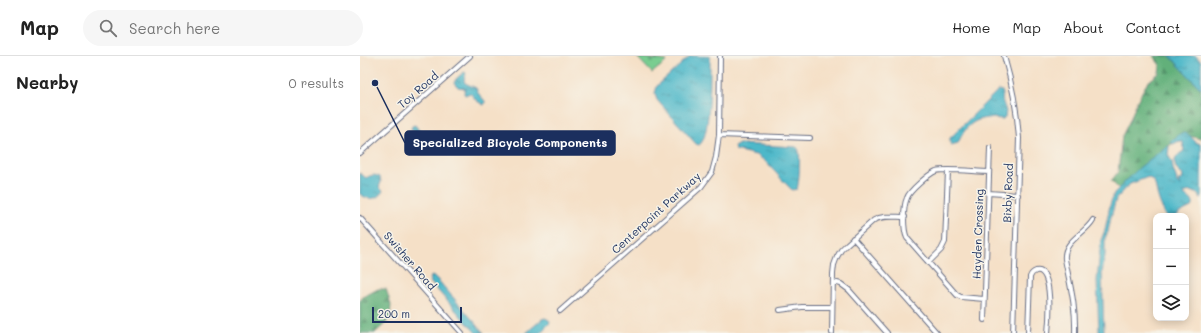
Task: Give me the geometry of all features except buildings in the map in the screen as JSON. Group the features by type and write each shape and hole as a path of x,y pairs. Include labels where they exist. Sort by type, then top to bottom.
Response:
{"street":[{"name":"Toy Road","path":"360,153 470,56"},
{"name":"Centerpoint Parkway","path":"560,311 701,186 710,176 716,157 719,135 720,56"},
{"name":"Bixby Road","path":"1004,56 1012,84 1017,115 1019,145 1012,333"},
{"path":"719,135 810,138"},
{"name":"Hayden Crossing","path":"984,320 990,148"},
{"path":"928,263 941,250 945,242 948,170"},
{"path":"984,299 961,297 958,295 907,238 905,235 905,217 906,200 910,193 934,172 948,170 989,172"},
{"path":"988,193 1018,195"},
{"path":"832,333 834,266 841,250 874,220 882,217 905,217"},
{"name":"Swisher Road","path":"360,218 462,333"},
{"path":"1075,333 1075,312 1065,254 1066,248 1088,228 1093,220"},
{"path":"853,238 937,333"},
{"path":"1028,333 1030,277 1032,273 1038,271 1042,272 1046,277 1049,296 1048,333"},
{"path":"833,282 841,284 849,290 888,333"},
{"path":"780,310 802,307 832,307"}],"green space":[{"path":"1153,56 1170,56 1201,89 1201,139 1183,134 1120,190 1111,181 1118,172 1122,136 1137,101 1147,83 1159,73 1160,65"},
{"path":"637,57 667,61 652,73"},
{"path":"378,289 386,289 391,304 390,319 375,333 360,333 360,301 363,297"}],"water":[{"path":"690,56 710,57 708,118 703,140 699,145 696,144 657,100 655,94 657,86"},
{"path":"1170,56 1196,56 1201,61 1201,89"},
{"path":"464,72 466,73 464,80 465,83 476,88 478,93 485,101 484,105 477,101 470,93 465,95 465,88 458,87 454,83 456,79"},
{"path":"999,90 1002,91 1003,94 1002,96 1006,111 1005,117 1003,119 986,118 975,121 967,128 958,143 951,145 950,138"},
{"path":"415,125 421,133 423,134 425,131 428,134 427,141 411,129 412,126"},
{"path":"1181,133 1185,133 1201,144 1201,199 1195,192 1186,192 1184,195 1192,200 1193,206 1179,213 1164,213 1154,183 1148,177 1130,184 1116,199 1108,232 1105,238 1105,255 1102,273 1104,333 1099,333 1097,281 1101,240 1114,193 1139,168 1168,145 1168,155 1172,162 1177,183 1181,187 1178,180 1182,180 1183,175 1175,166 1175,163 1177,156 1184,151 1183,142 1179,141 1173,144 1170,143"},
{"path":"739,144 798,148 800,162 797,189 792,190 764,160 756,155 735,150 734,147"},
{"path":"360,173 366,178 373,175 380,177 381,182 379,187 383,191 378,197 369,198 360,194"},
{"path":"432,276 437,279 484,333 476,333 431,283 429,278"},
{"path":"545,318 549,320 550,323 540,333 526,333 542,319"}],"place":[{"name":"Specialized Bicycle Components","path":"375,83"}]}
